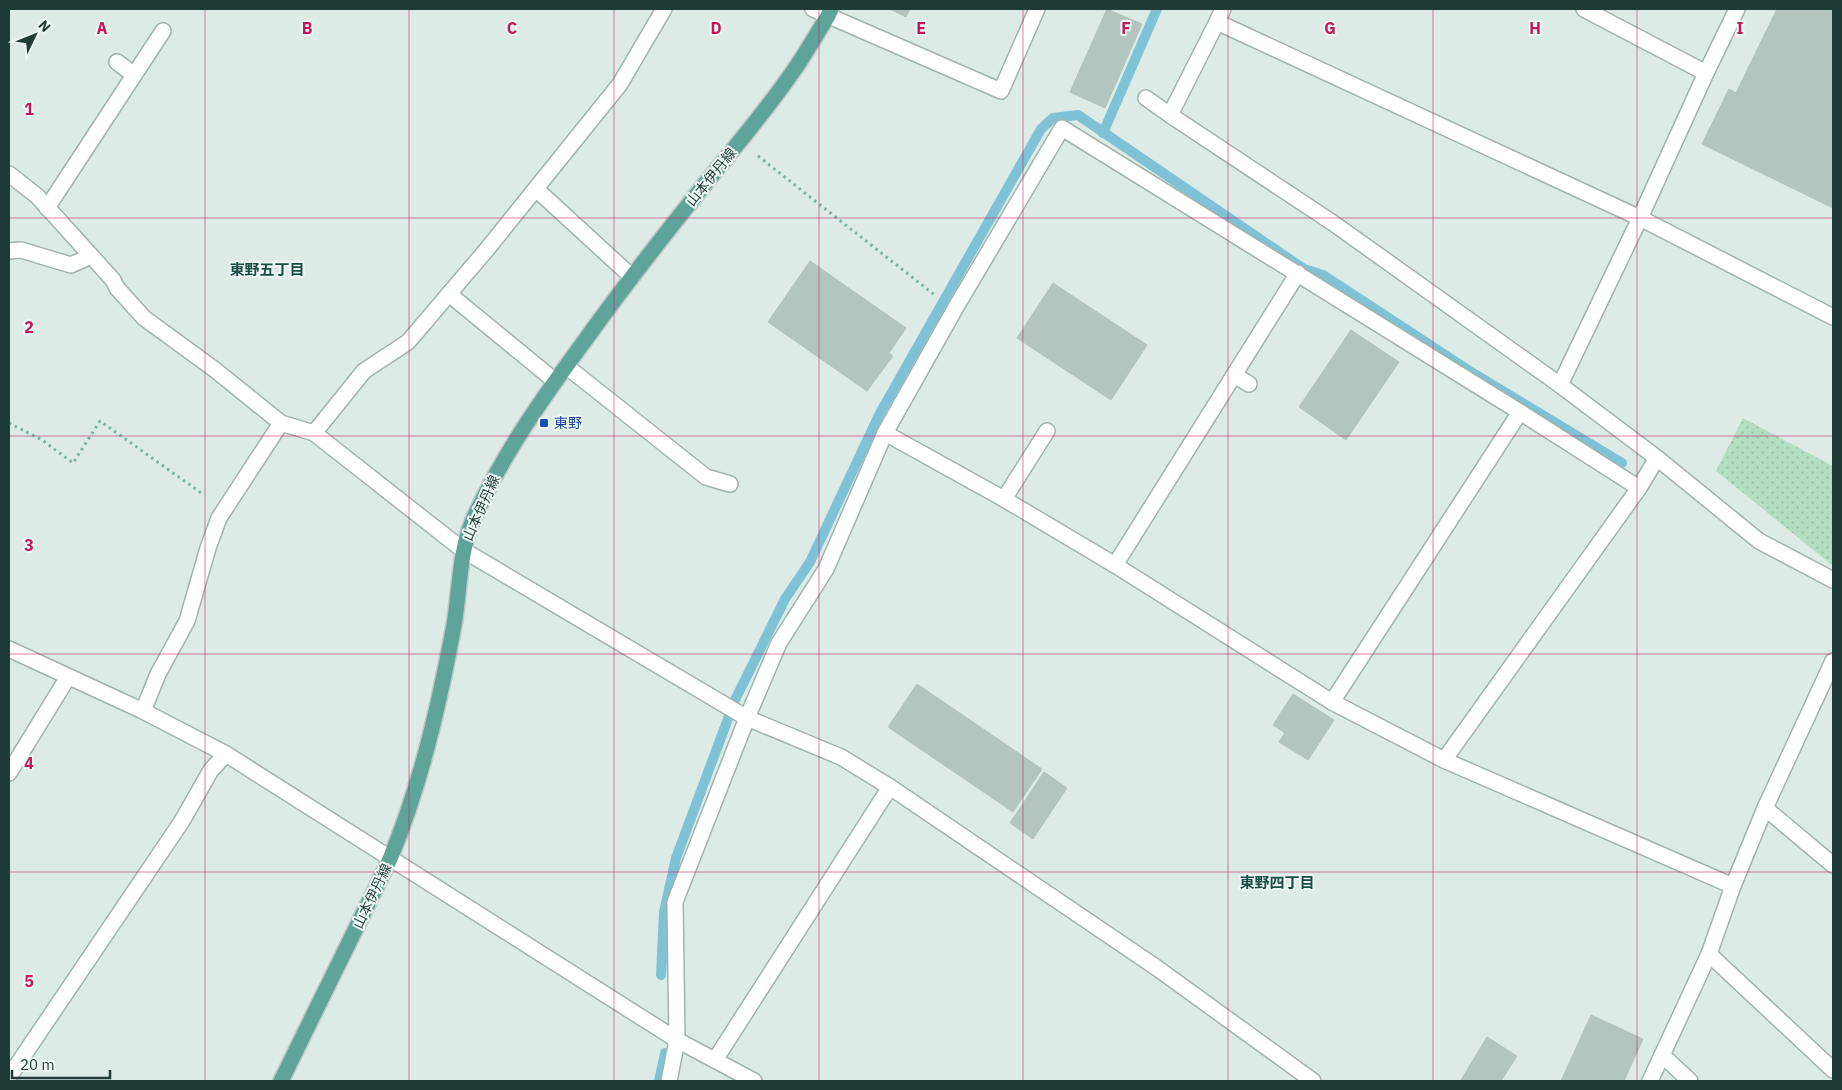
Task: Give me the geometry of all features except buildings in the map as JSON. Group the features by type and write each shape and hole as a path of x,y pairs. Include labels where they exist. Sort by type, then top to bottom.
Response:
{"main road":[{"name":"山本伊丹線","path":"281,1081 390,859 417,786 432,729 454,622 464,550 471,524 501,466 555,381 632,276 740,142 792,73 830,12"}],"street":[{"path":"314,433 364,371 408,342 536,189 620,84 664,9"},
{"path":"813,9 830,12 1001,91 1037,9"},
{"path":"1584,9 1706,73"},
{"path":"1560,385 1640,218 1736,9"},
{"path":"1170,115 1220,15 1640,218 1833,317"},
{"path":"47,208 163,31"},
{"path":"117,62 134,75"},
{"path":"1146,98 1333,223 1560,385 1657,458 1759,540 1833,580"},
{"path":"669,1081 677,1040 676,902 747,718 779,643 826,569 885,432 956,307 1062,128 1298,273 1639,488"},
{"path":"9,174 37,196 113,280 144,318 281,423 314,433 464,550 747,718 841,757 890,788 1157,968 1313,1081"},
{"path":"536,189 632,276"},
{"path":"9,251 21,250 71,265 91,256"},
{"path":"1115,565 1298,273"},
{"path":"449,294 555,381"},
{"path":"566,366 706,477 730,484"},
{"path":"1234,375 1250,384"},
{"path":"1332,702 1520,412"},
{"path":"143,710 158,674 187,621 208,548 223,509 281,423"},
{"path":"1004,499 1046,431"},
{"path":"885,432 1004,499 1115,565 1332,702 1444,760 1733,886"},
{"path":"1444,760 1639,488 1657,458"},
{"path":"9,649 143,710 226,754 677,1040 754,1081"},
{"path":"1650,1081 1709,954 1733,886 1765,808 1833,661"},
{"path":"9,773 68,677"},
{"path":"9,1077 182,821 211,770 226,754"},
{"path":"715,1060 890,788"},
{"path":"1765,808 1833,864"},
{"path":"1709,954 1833,1070"},
{"path":"1662,1055 1690,1081"}],"path":[{"path":"740,142 937,297"},
{"path":"9,423 42,440 73,464 100,421 223,509"}],"green space":[{"path":"1743,418 1833,466 1833,566 1716,471"}],"waterway":[{"path":"1103,133 1157,9"},
{"path":"661,975 664,912 676,858 735,700 785,599 810,562 879,415 1041,129 1053,118 1078,115 1304,269 1323,275 1468,370 1622,463"},
{"path":"659,1081 665,1053"}],"place":[{"name":"東野","path":"544,423"}],"district":[{"name":"東野五丁目","path":"267,270"},
{"name":"東野四丁目","path":"1277,883"}]}
